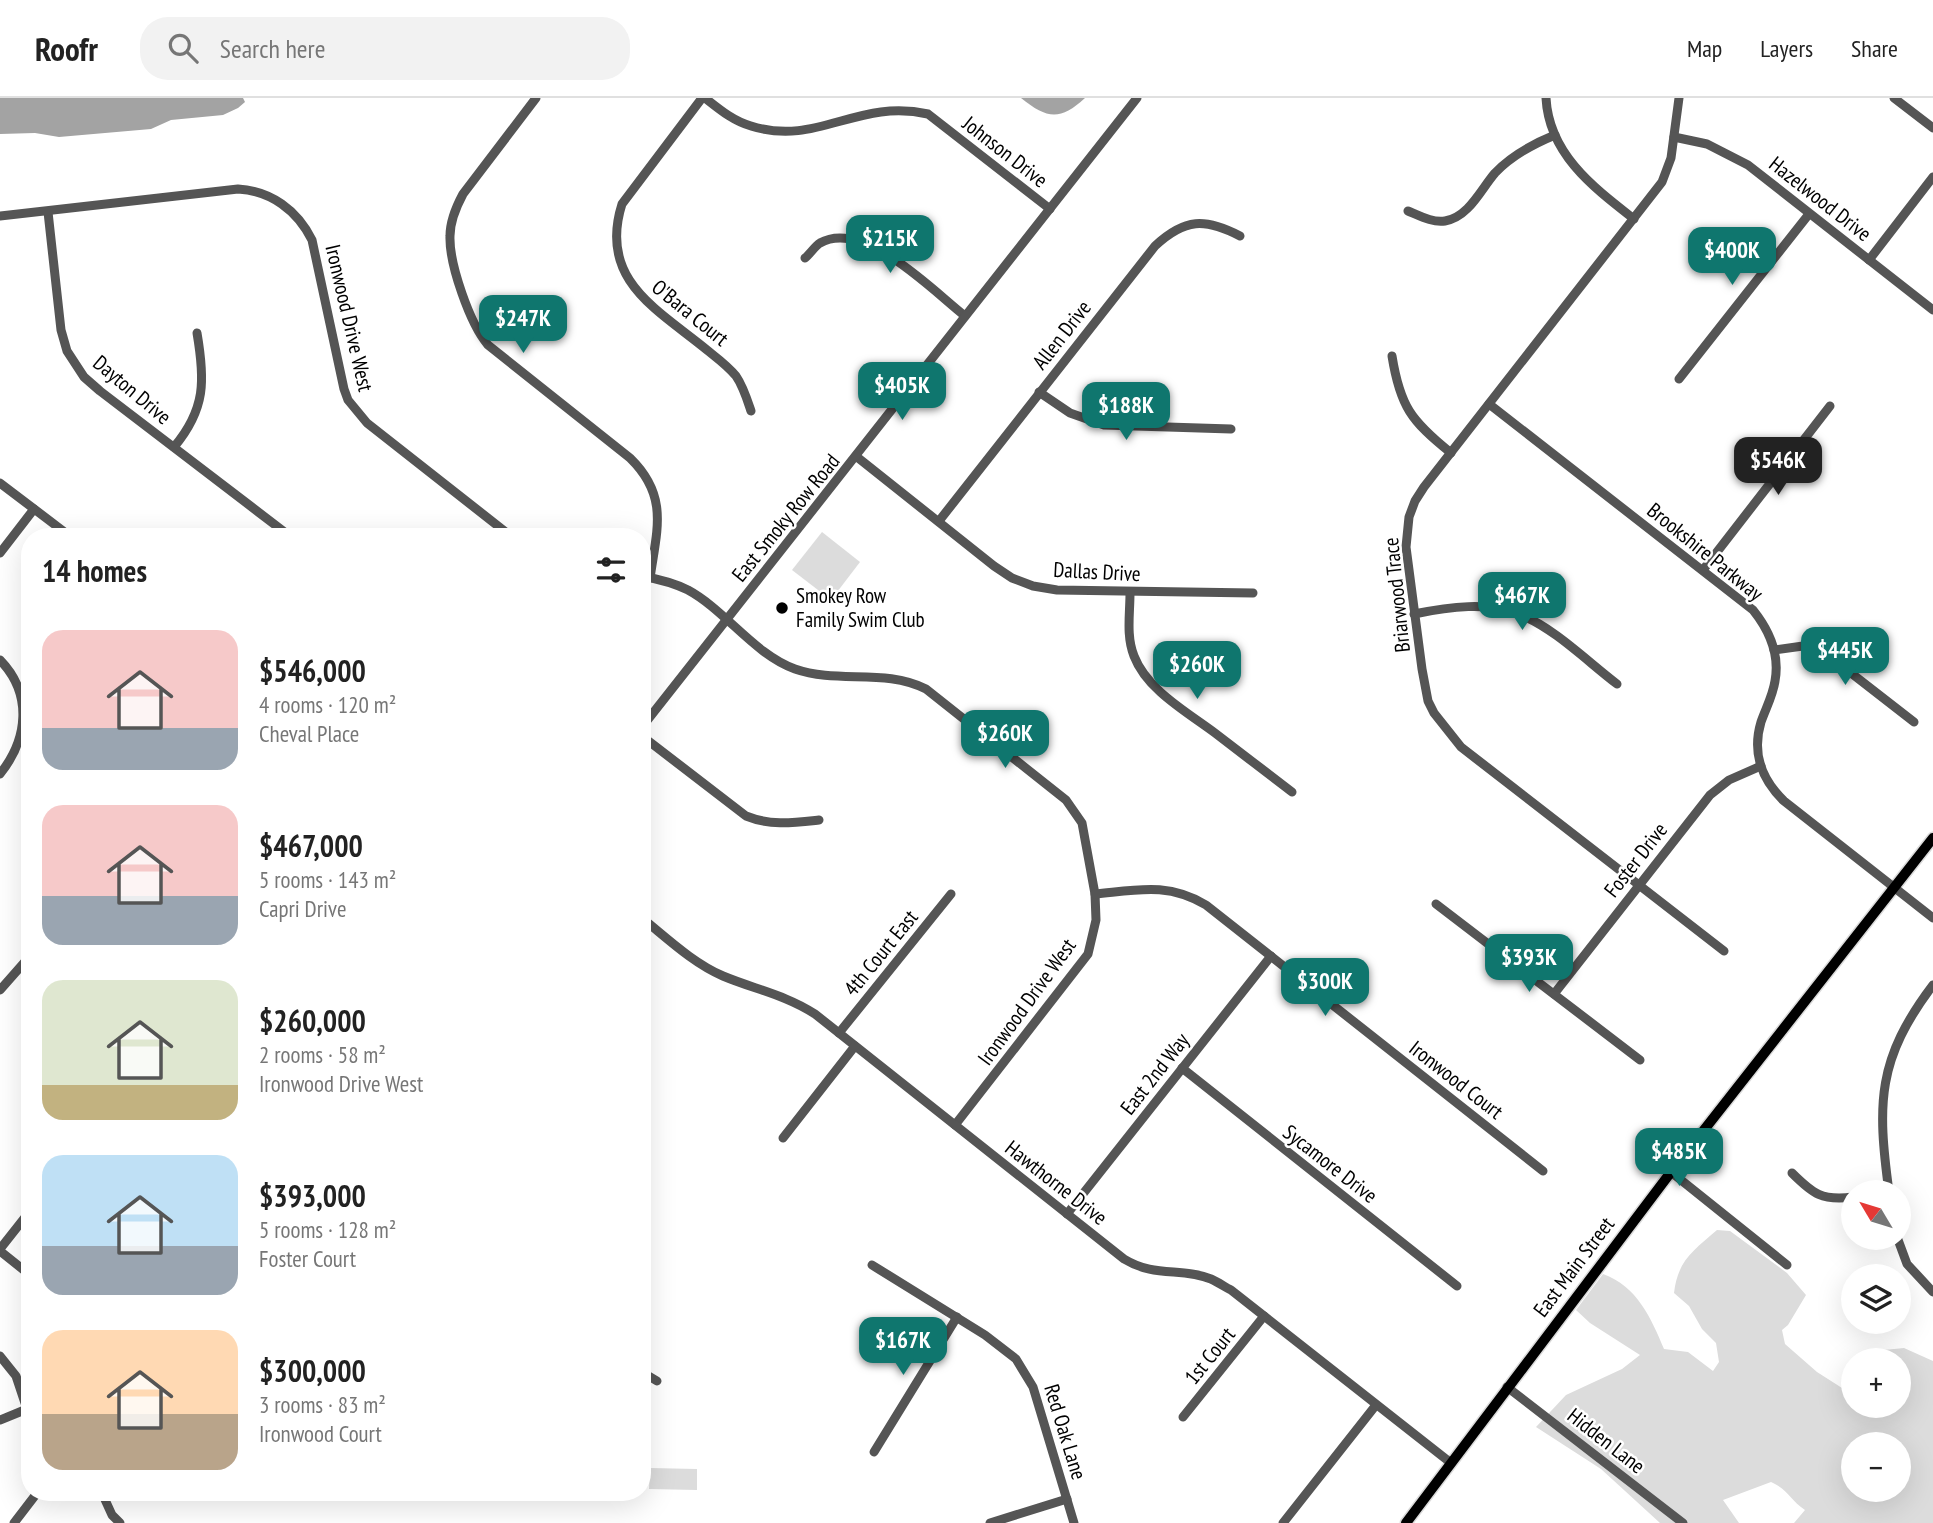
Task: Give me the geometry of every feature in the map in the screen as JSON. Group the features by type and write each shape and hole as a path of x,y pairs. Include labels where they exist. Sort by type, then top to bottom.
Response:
{"main road":[{"name":"East Main Street","path":"1406,1523 1671,1172 1933,838"}],"street":[{"path":"536,98 456,206 450,234 453,258 473,322 488,345 630,458 648,479 656,494 658,513 651,550"},
{"name":"Johnson Drive","path":"703,98 737,121 763,129 782,131 802,128 866,105 898,104 915,107 929,114 1050,209"},
{"name":"O'Bara Court","path":"703,98 622,204 617,220 616,247 624,274 637,293 727,366 743,388 751,411"},
{"name":"East Smoky Row Road","path":"651,716 1137,98"},
{"path":"1546,98 1555,135 1566,156 1585,179 1634,219"},
{"name":"Briarwood Trace","path":"1679,98 1671,158 1662,182 1424,487 1409,517 1406,547 1428,701 1450,735 1461,747 1724,951"},
{"path":"1894,98 1933,128"},
{"path":"1408,211 1429,220 1443,222 1457,217 1516,155 1555,135"},
{"name":"Hazelwood Drive","path":"1674,136 1707,144 1748,165 1933,310"},
{"path":"1870,260 1933,177"},
{"name":"Ironwood Drive West","path":"0,216 237,189 261,194 284,205 296,215 312,240 348,400 366,423 500,528"},
{"name":"Dayton Drive","path":"48,212 61,330 67,351 84,377 279,528"},
{"path":"1679,379 1809,214"},
{"name":"Allen Drive","path":"939,521 1155,246 1168,234 1200,222 1217,225 1240,236"},
{"path":"805,258 819,243 829,240 844,239 867,243 890,256 965,316"},
{"path":"174,447 194,416 200,399 203,370 197,333"},
{"path":"1392,356 1398,390 1407,409 1424,431 1451,453"},
{"path":"1039,392 1070,414 1104,425 1231,429"},
{"name":"Brookshire Parkway","path":"1489,404 1753,610 1762,622 1774,650 1776,680 1758,737 1757,752 1767,782 1784,801 1933,918"},
{"path":"1703,570 1830,406"},
{"name":"Dallas Drive","path":"857,457 994,566 1033,586 1057,590 1130,593 1253,593"},
{"path":"0,483 59,528"},
{"path":"0,553 34,509"},
{"name":"Ironwood Drive West","path":"651,579 688,590 786,665 797,670 835,676 892,677 913,682 926,689 1066,800 1082,823 1095,894 1096,920 1088,954 955,1125"},
{"path":"1130,593 1131,649 1146,678 1292,792"},
{"path":"1415,614 1478,607 1518,613 1549,632 1617,684"},
{"path":"1774,650 1803,646 1824,652 1914,722"},
{"path":"0,660 17,687 21,714"},
{"path":"0,774 12,759 21,734"},
{"path":"651,743 746,816 781,825 819,820"},
{"name":"Foster Drive","path":"1554,994 1710,795 1729,780 1761,766"},
{"name":"Ironwood Court","path":"1095,894 1159,888 1182,893 1206,905 1543,1171"},
{"name":"4th Court East","path":"839,1033 951,894"},
{"path":"1436,904 1640,1060"},
{"name":"Hawthorne Drive","path":"651,925 707,968 802,1006 1137,1267 1152,1272 1190,1274 1211,1279 1231,1290 1451,1463"},
{"name":"East 2nd Way","path":"1067,1213 1271,956"},
{"path":"0,989 21,966"},
{"path":"1888,1180 1882,1131 1882,1097 1888,1070 1895,1046 1913,1012 1933,985"},
{"path":"783,1138 855,1046"},
{"name":"Sycamore Drive","path":"1182,1068 1457,1286"},
{"path":"1671,1172 1787,1265"},
{"path":"1792,1173 1816,1195 1841,1199"},
{"path":"21,1223 0,1250 21,1268"},
{"path":"1902,1250 1908,1264 1933,1292"},
{"name":"Red Oak Lane","path":"872,1265 1002,1346 1027,1373 1074,1523"},
{"name":"1st Court","path":"1183,1417 1264,1316"},
{"path":"874,1452 957,1317"},
{"path":"0,1356 16,1376 21,1392"},
{"path":"651,1377 657,1381"},
{"name":"Hidden Lane","path":"1507,1387 1683,1523"},
{"path":"1283,1523 1376,1405"},
{"path":"0,1420 21,1416"},
{"path":"990,1523 1067,1499"},
{"path":"14,1523 31,1501"},
{"path":"106,1501 112,1515 120,1523"}],"shaded area":[{"path":"0,98 243,98 245,102 223,115 171,120 151,129 59,137 35,133 0,134"},
{"path":"1021,98 1085,98 1068,111 1053,114 1038,110"},
{"path":"822,532 860,562 831,600 792,570"},
{"path":"1717,1230 1730,1231 1787,1273 1806,1295 1788,1325 1782,1330 1785,1344 1817,1372 1841,1387 1841,1418 1911,1418 1911,1351 1933,1361 1933,1523 1794,1523 1805,1510 1782,1488 1771,1482 1723,1500 1739,1523 1660,1523 1601,1469 1536,1427 1566,1395 1622,1369 1640,1355 1590,1323 1576,1310 1603,1274 1615,1279 1634,1295 1648,1315 1664,1349 1688,1352 1713,1371 1719,1362 1716,1343 1702,1329 1689,1306 1674,1293 1679,1272 1694,1250"},
{"path":"651,1468 697,1469 697,1490 651,1489"}],"place":[{"name":"Smokey Row Family Swim Club","path":"782,608"}]}
